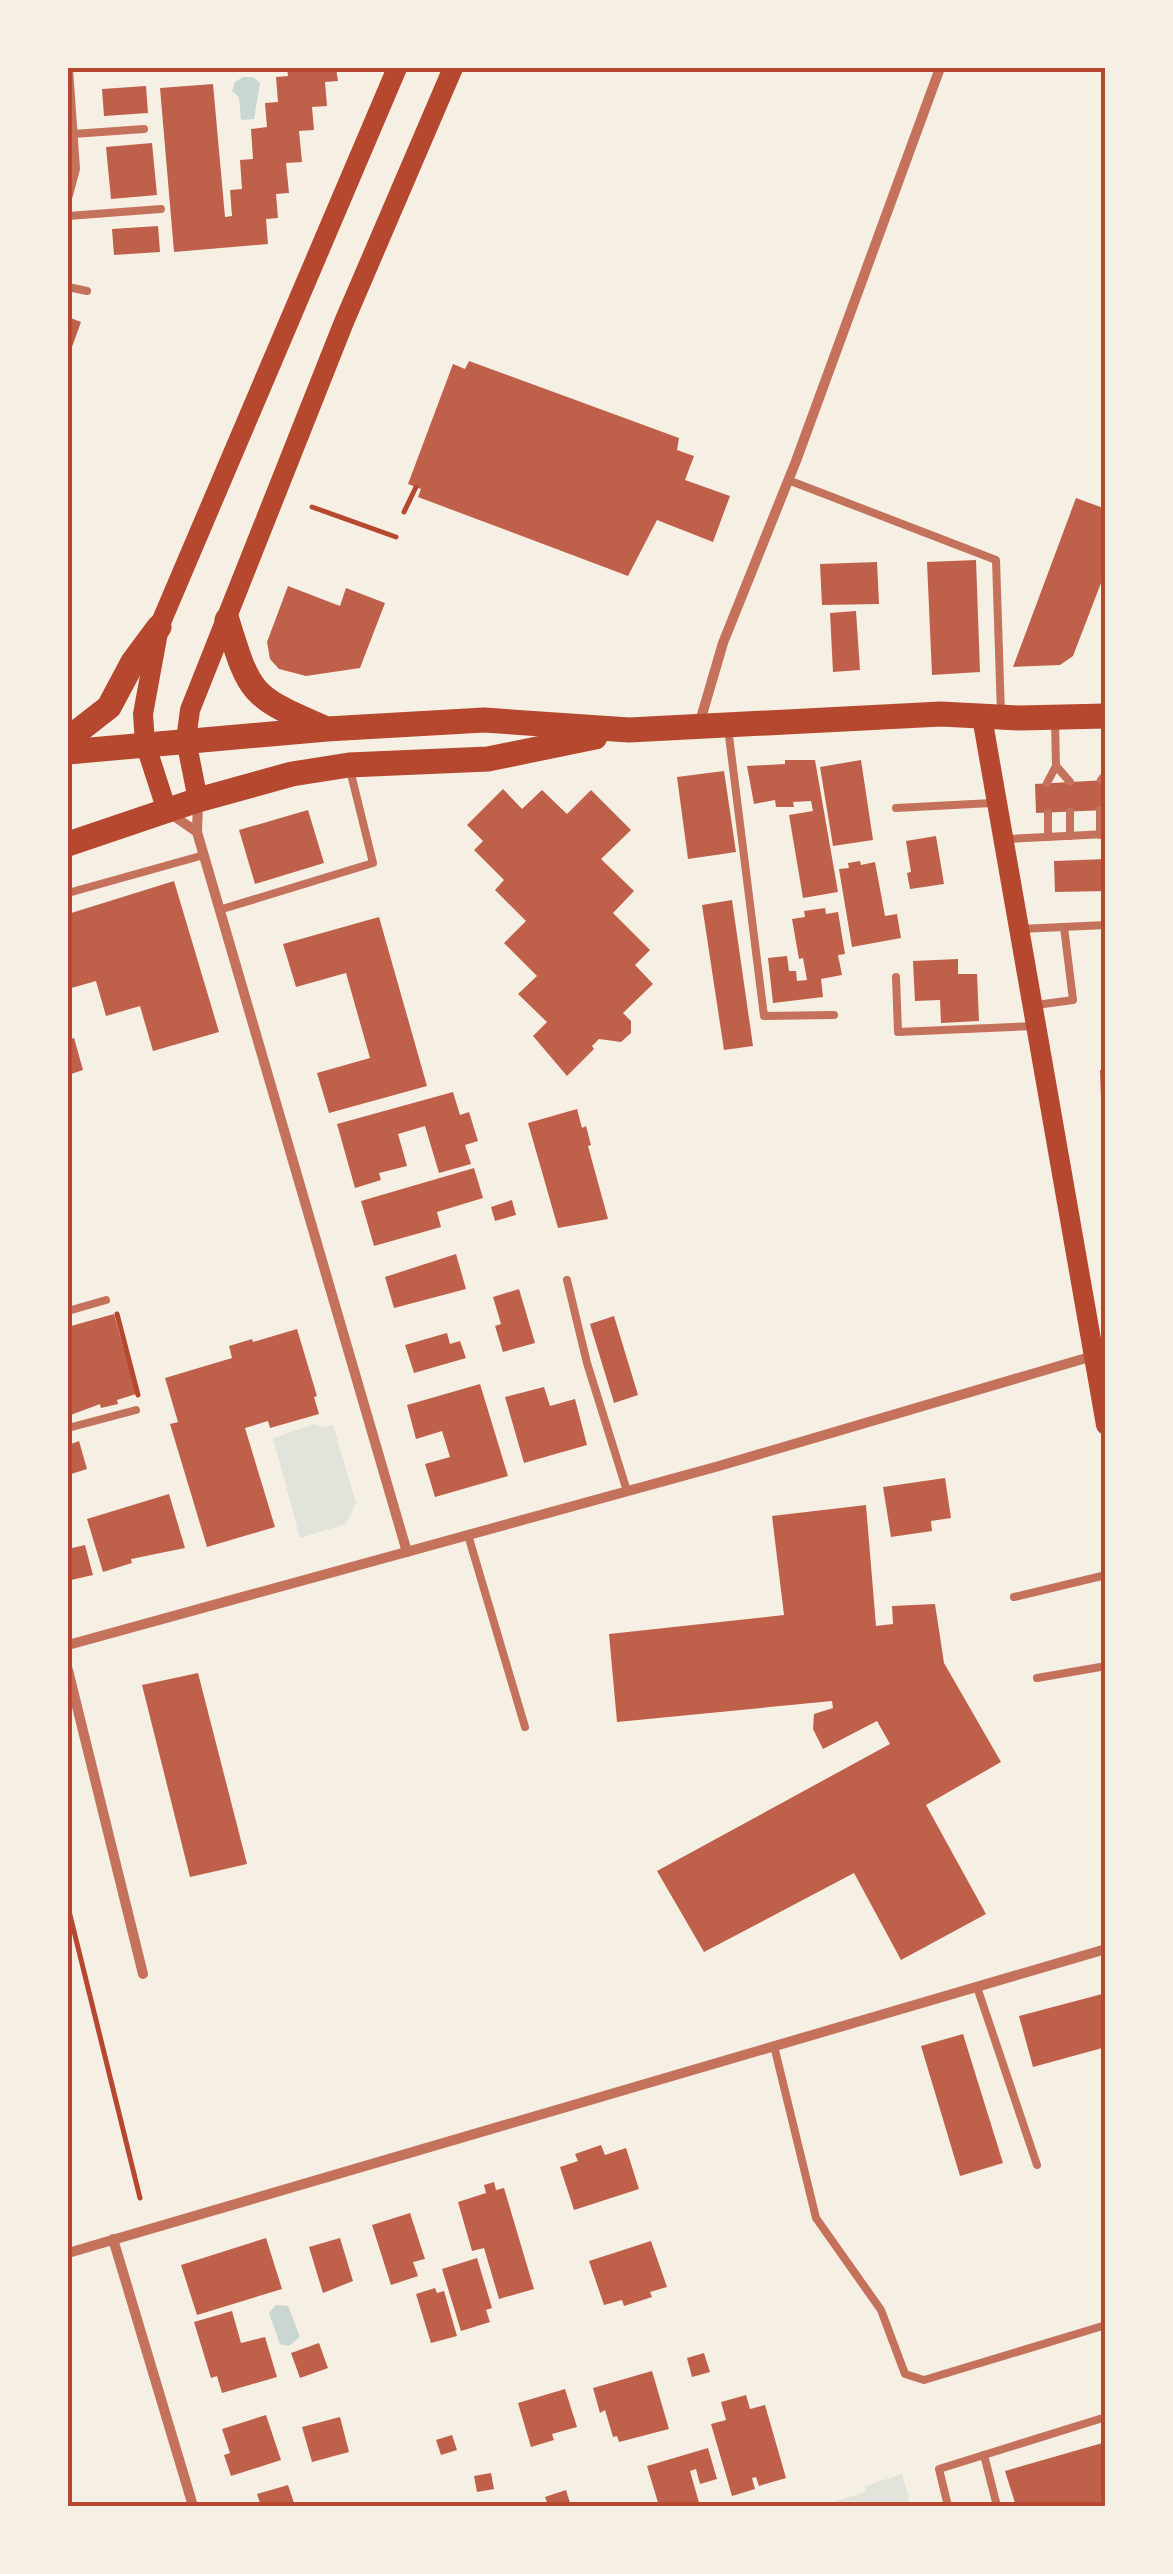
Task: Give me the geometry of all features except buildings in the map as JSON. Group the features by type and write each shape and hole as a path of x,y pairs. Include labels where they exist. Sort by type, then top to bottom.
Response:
{"main road":[{"path":"167,811 145,743 142,714 159,627 396,68"},
{"path":"198,800 186,740 190,710 344,322 453,68"},
{"path":"227,620 243,673 258,695 327,729"},
{"path":"68,739 110,707 133,662 159,627"},
{"path":"68,752 145,743 484,720 629,730 941,714 991,718 1106,716"},
{"path":"991,718 1003,839 1106,1426"},
{"path":"68,844 198,800 292,774 349,765 488,759 629,730"}],"street":[{"path":"68,68 75,169 68,195"},
{"path":"699,726 723,643 788,480 940,68"},
{"path":"198,800 197,832 407,1552"},
{"path":"167,811 197,832"},
{"path":"68,1645 628,1491 1094,1356"},
{"path":"68,1670 144,1974"},
{"path":"68,2253 1106,1949"},
{"path":"113,2239 193,2506"}],"lane":[{"path":"73,134 144,128"},
{"path":"68,216 161,209"},
{"path":"68,287 86,291"},
{"path":"788,480 996,560 991,718"},
{"path":"1046,783 1056,766 1054,718"},
{"path":"727,724 764,1016 834,1014"},
{"path":"219,910 373,863 349,765"},
{"path":"1056,766 1070,782"},
{"path":"896,808 997,802"},
{"path":"1003,839 1103,834 1100,810"},
{"path":"1070,812 1070,836"},
{"path":"1048,813 1048,837"},
{"path":"68,892 204,854"},
{"path":"1019,929 1106,925"},
{"path":"896,977 898,1032 1034,1016 1072,1000 1064,927"},
{"path":"566,1280 586,1362 628,1491"},
{"path":"68,1311 106,1300"},
{"path":"68,1428 136,1410"},
{"path":"468,1535 525,1727"},
{"path":"1014,1597 1106,1574"},
{"path":"1037,1678 1106,1666"},
{"path":"977,1987 1036,2165"},
{"path":"774,2046 816,2218 881,2310 904,2374 924,2380 1106,2325"},
{"path":"948,2506 939,2469 1106,2417"},
{"path":"984,2455 997,2506"}],"path":[{"path":"404,512 416,488"},
{"path":"312,506 396,536"},
{"path":"106,1300 118,1315 139,1389 136,1410"},
{"path":"68,1907 140,2198"}],"shaded area":[{"path":"253,77 260,83 254,119 241,120 239,97 232,91 235,82"},
{"path":"314,1424 333,1425 356,1503 346,1524 300,1538 273,1438"},
{"path":"276,2305 288,2306 300,2337 289,2346 280,2344 269,2313"},
{"path":"902,2474 911,2506 819,2506 866,2492 865,2486"}]}
